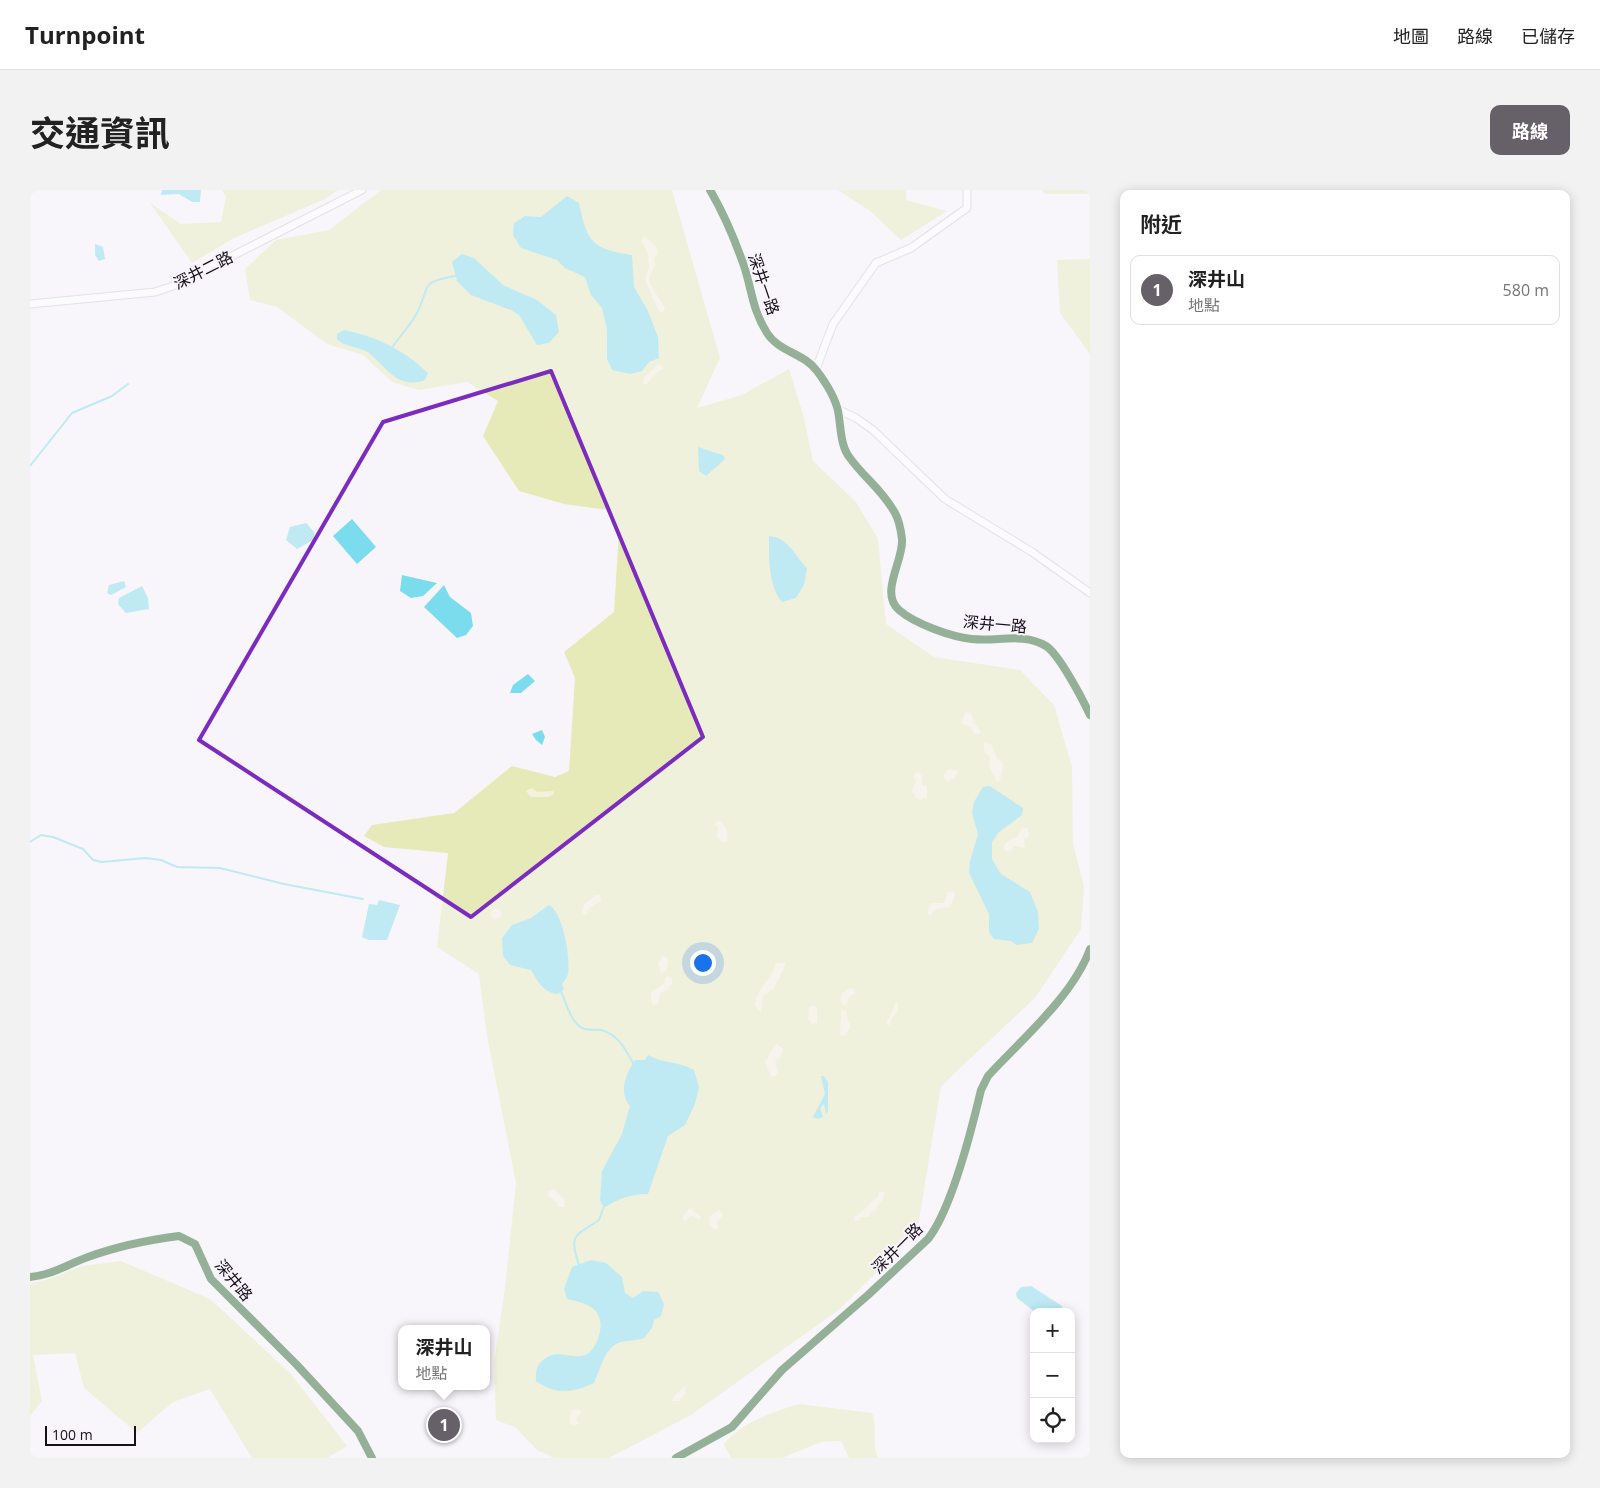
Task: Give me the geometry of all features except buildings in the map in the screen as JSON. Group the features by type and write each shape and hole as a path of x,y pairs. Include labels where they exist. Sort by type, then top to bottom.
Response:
{"street":[{"name":"深井二路","path":"30,304 155,292 173,286 362,190"},
{"name":"深井一路","path":"710,190 738,251 755,310 767,333 776,344 805,359 816,369 828,388 837,409 841,436 849,458 885,495 897,517 902,540 891,592 893,603 899,610 931,628 972,639 1027,638 1048,646 1079,690 1090,715"},
{"path":"816,369 833,324 876,263 912,248 924,238 956,218 967,208 967,190"},
{"path":"837,409 856,418 873,430 945,498 1032,552 1090,593"},
{"name":"深井一路","path":"676,1458 732,1427 782,1370 868,1295 934,1232 953,1185 981,1090 988,1076 1062,996 1090,949"},
{"name":"深井路","path":"30,1277 51,1273 86,1258 122,1246 179,1236 186,1238 194,1244 211,1279 296,1364 358,1431 372,1458"}],"highlighted area":[{"path":"551,371 703,737 471,917 199,740 383,422"}],"green space":[{"path":"222,190 338,190 325,199 234,238 192,263 150,203 181,224 221,222 226,197"},
{"path":"381,190 672,190 720,358 697,408 742,395 789,369 804,418 813,461 856,502 878,539 886,624 934,657 1020,670 1054,705 1072,767 1073,844 1084,886 1081,929 1035,998 941,1086 917,1232 840,1309 691,1415 609,1458 554,1458 537,1450 515,1427 496,1420 494,1363 505,1288 516,1183 487,1036 479,974 437,947 448,853 384,847 364,836 372,825 454,813 512,766 555,777 569,771 575,678 564,652 614,612 619,531 608,510 564,504 519,491 483,436 498,401 467,382 419,390 392,382 363,355 327,344 277,307 250,300 245,269 276,240 329,230"},
{"path":"838,190 906,190 906,200 947,211 901,240 870,211"},
{"path":"1042,190 1090,190 1090,194 1045,194"},
{"path":"1090,259 1090,354 1060,313 1057,260"},
{"path":"121,1261 210,1299 291,1374 347,1446 327,1458 252,1458 210,1389 173,1402 137,1433 84,1388 75,1353 33,1355 42,1401 30,1416 30,1284 82,1266"},
{"path":"799,1404 872,1413 878,1458 849,1458 841,1441 821,1442 782,1458 731,1458 724,1444 731,1436 758,1419"}],"sand":[{"path":"645,236 657,248 658,254 654,258 655,265 649,278 650,284 665,308 663,312 659,312 645,280 649,267 648,253 641,240"},
{"path":"658,364 664,368 655,374 647,384 643,384 644,378"},
{"path":"966,712 971,713 974,722 981,732 979,734 974,734 972,728 961,723"},
{"path":"984,742 992,745 997,759 1001,760 1003,764 1000,781 997,782 989,767 990,757 984,752"},
{"path":"948,769 958,771 954,779 950,779 948,782 943,776"},
{"path":"918,772 922,776 922,785 927,786 927,798 920,800 916,798 912,790 916,781 913,775"},
{"path":"532,788 537,792 553,791 554,794 548,797 531,797 526,791"},
{"path":"718,820 726,830 727,842 721,842 717,836 718,827 715,824"},
{"path":"1022,828 1028,828 1029,837 1024,839 1025,848 1013,846 1012,851 1007,852 1004,849 1005,843 1017,837"},
{"path":"954,891 955,895 950,907 935,909 930,916 927,913 931,903 944,903 948,892"},
{"path":"594,895 600,895 601,901 588,909 587,915 584,915 582,913 584,904 592,899"},
{"path":"494,909 498,909 501,914 500,918 494,919 491,916 491,912"},
{"path":"663,955 668,959 666,971 661,973 658,964"},
{"path":"776,963 785,963 785,966 774,988 763,996 761,1011 759,1011 755,1005 756,999"},
{"path":"668,976 672,978 672,984 667,990 660,993 658,1004 652,1005 651,992 664,984 665,978"},
{"path":"853,988 856,993 849,997 846,1005 843,1005 841,1002 842,993"},
{"path":"896,1001 898,1003 898,1011 891,1020 890,1026 886,1022"},
{"path":"812,1005 817,1007 817,1022 813,1024 808,1019 809,1007"},
{"path":"846,1010 851,1026 845,1036 840,1035 841,1011"},
{"path":"776,1044 783,1048 780,1059 775,1060 778,1072 776,1076 771,1076 765,1062"},
{"path":"554,1189 564,1199 565,1207 558,1207 557,1202 548,1196 549,1191"},
{"path":"879,1192 885,1192 876,1211 870,1212 869,1217 861,1217 860,1220 854,1221 855,1216 878,1197"},
{"path":"690,1208 701,1217 700,1220 691,1216 686,1221 683,1220 683,1216"},
{"path":"720,1210 723,1215 717,1223 719,1228 715,1230 709,1224 710,1216"},
{"path":"685,1386 686,1393 679,1401 672,1401 674,1396"},
{"path":"579,1409 581,1412 576,1419 579,1423 574,1426 570,1423 571,1410"}],"water":[{"path":"162,190 201,190 200,202 192,202 179,194 161,195"},
{"path":"567,196 579,203 585,227 594,241 608,250 632,255 634,287 648,311 658,337 659,358 649,362 642,371 630,374 612,370 607,359 607,329 602,308 591,295 585,277 565,268 557,260 521,248 513,235 514,223 525,216 541,217"},
{"path":"95,244 103,247 105,259 99,261 95,255"},
{"path":"462,254 474,258 503,285 537,300 556,315 559,332 549,343 537,345 519,315 511,310 471,295 457,281 452,262"},
{"path":"344,330 378,340 409,357 428,373 425,380 407,382 400,380 369,353 344,344 337,339 337,334"},
{"path":"698,447 723,455 725,459 706,476 699,471"},
{"path":"352,519 376,547 357,564 333,536"},
{"path":"306,523 315,533 313,540 297,549 286,540 290,527"},
{"path":"769,536 776,537 786,543 807,568 804,585 796,598 782,602 777,595 770,571"},
{"path":"402,575 437,583 423,596 411,598 400,591"},
{"path":"124,581 126,587 111,595 107,593 109,585"},
{"path":"444,585 450,597 471,613 473,626 466,635 457,638 424,607"},
{"path":"142,586 148,598 149,609 126,613 118,604 119,598"},
{"path":"528,674 535,681 521,693 510,693 513,685"},
{"path":"542,730 545,737 542,745 532,734"},
{"path":"990,786 1023,808 1022,815 999,832 992,842 992,859 1001,874 1030,892 1038,912 1039,929 1032,943 1017,945 1011,941 994,939 989,932 989,914 969,873 970,861 978,834 972,813 974,802 983,787"},
{"path":"379,900 400,905 387,940 369,940 362,937 369,904 377,905"},
{"path":"549,905 554,909 562,926 567,947 568,974 562,984 564,989 558,994 545,989 531,970 510,965 503,956 502,938 512,925 531,918"},
{"path":"648,1055 694,1070 699,1087 695,1104 685,1125 668,1136 648,1194 626,1197 606,1207 602,1205 600,1200 602,1171 622,1134 630,1106 624,1095 626,1077 635,1060 645,1060"},
{"path":"821,1076 824,1076 828,1082 828,1111 826,1114 824,1104 820,1108 823,1117 817,1119 813,1117 825,1094"},
{"path":"591,1260 606,1263 622,1277 625,1293 633,1298 643,1291 658,1292 664,1304 661,1316 654,1320 652,1328 644,1338 621,1342 611,1348 594,1383 578,1389 564,1391 550,1389 536,1381 536,1373 540,1363 549,1356 559,1354 585,1355 592,1350 599,1337 601,1323 596,1312 581,1302 567,1299 564,1289 572,1267"},
{"path":"1031,1286 1062,1306 1062,1308 1030,1308 1017,1298 1016,1293 1021,1287"}],"waterway":[{"path":"393,346 417,313 428,286 436,280 456,276"},
{"path":"30,466 72,413 112,396 128,384"},
{"path":"30,842 41,835 53,837 83,849 93,860 102,862 145,858 161,860 177,867 220,868 284,884 363,899"},
{"path":"561,992 574,1021 578,1025 584,1029 601,1030 612,1035 627,1052 633,1063"},
{"path":"579,1265 574,1247 576,1236 599,1220 604,1206"}],"cycle path":[{"path":"710,190 725,218 737,247 747,275 755,308 767,333 778,344 812,365 830,390 837,406 844,448 856,465 890,504 896,516 900,526 902,547 892,586 891,595 893,603 899,610 914,620 954,636 981,640 1019,638 1028,639 1046,646 1064,667 1090,715"},
{"path":"676,1458 732,1427 782,1370 868,1295 928,1239 937,1226 953,1189 981,1090 988,1076 1059,1000 1072,983 1090,949"},
{"path":"30,1277 53,1272 99,1253 144,1242 179,1236 195,1244 211,1279 296,1364 358,1431 372,1458"}],"place":[{"name":"深井山","path":"444,1425"}]}
